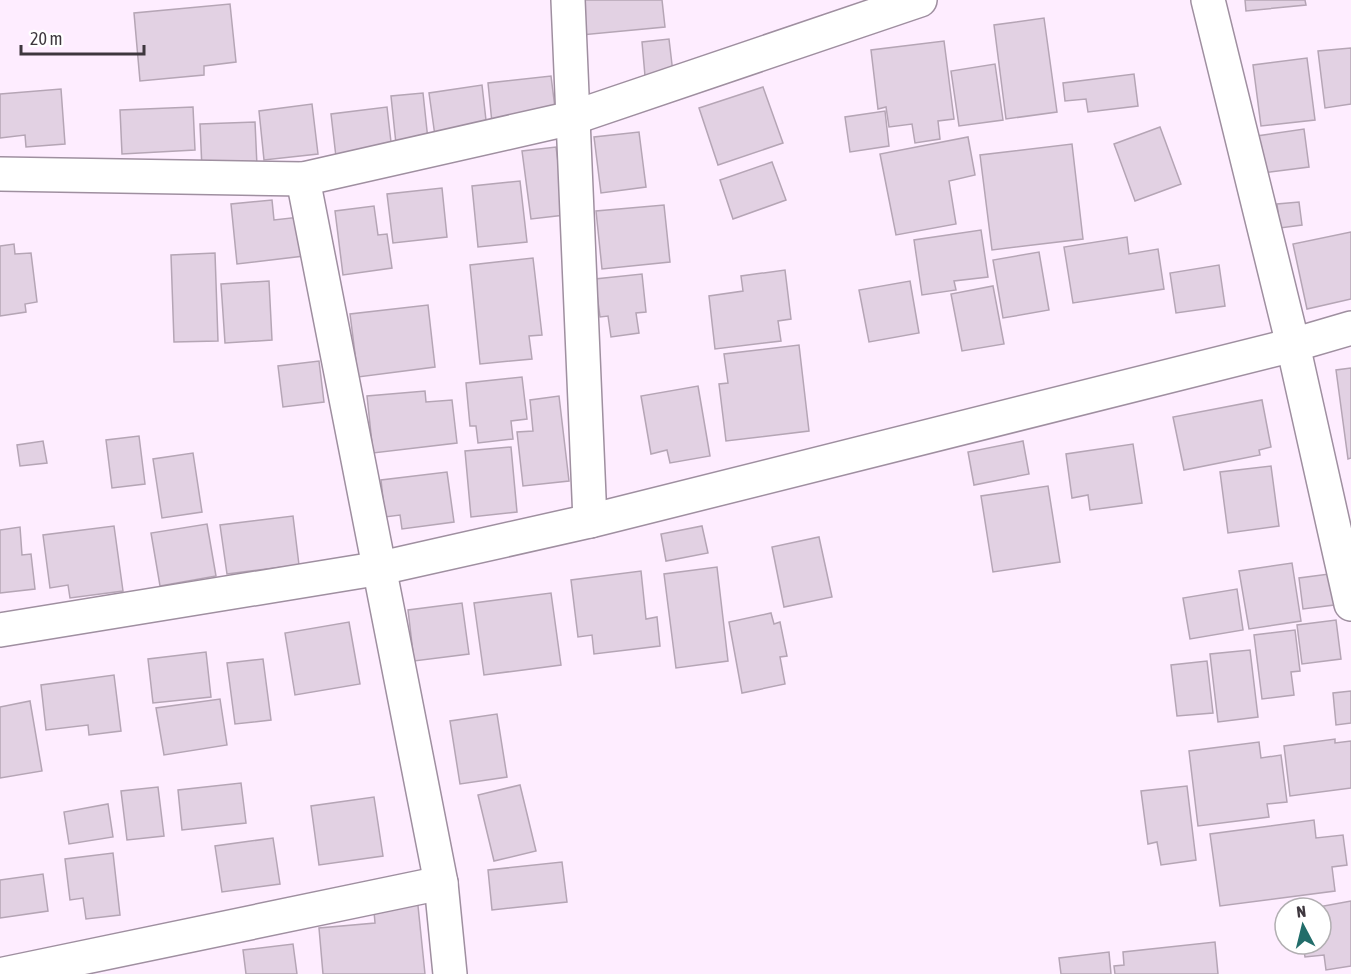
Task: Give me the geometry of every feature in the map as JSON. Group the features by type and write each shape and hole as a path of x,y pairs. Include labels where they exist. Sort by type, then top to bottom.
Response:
{"street":[{"path":"568,0 590,521"},
{"path":"0,174 303,179 572,118 920,0"},
{"path":"1208,0 1293,345 1351,604"},
{"path":"303,179 441,883 450,974"},
{"path":"0,630 381,568 590,521 1293,345 1351,328"},
{"path":"4,974 441,883"}],"building":[{"path":"578,0 662,0 665,27 581,35"},
{"path":"1245,0 1305,0 1306,5 1246,11"},
{"path":"230,4 236,62 204,66 204,75 140,81 134,13"},
{"path":"1044,18 1057,112 1006,119 994,25"},
{"path":"669,39 673,73 645,76 642,42"},
{"path":"944,41 954,119 938,121 940,139 915,143 912,124 889,127 886,107 878,109 871,50"},
{"path":"1351,48 1351,104 1325,108 1318,51"},
{"path":"1307,58 1315,120 1261,126 1253,65"},
{"path":"995,64 1003,120 959,126 951,71"},
{"path":"1134,74 1138,106 1088,112 1086,99 1065,101 1063,83"},
{"path":"551,76 556,116 492,123 488,83"},
{"path":"482,85 487,129 435,136 429,93"},
{"path":"763,87 783,143 718,165 699,108"},
{"path":"61,89 65,144 26,147 25,135 0,138 0,94"},
{"path":"423,93 428,140 396,144 391,96"},
{"path":"312,104 318,154 264,160 259,111"},
{"path":"193,107 195,150 122,154 120,110"},
{"path":"387,107 392,151 336,157 331,114"},
{"path":"885,111 889,146 850,152 845,117"},
{"path":"255,122 257,166 202,169 200,124"},
{"path":"1160,127 1181,184 1135,201 1114,144"},
{"path":"1304,129 1309,167 1263,173 1257,136"},
{"path":"639,132 646,187 601,193 594,137"},
{"path":"968,137 975,175 949,181 956,224 896,235 880,154"},
{"path":"1072,144 1083,239 992,250 980,155"},
{"path":"556,147 565,215 531,219 522,151"},
{"path":"772,162 786,200 733,219 720,180"},
{"path":"520,181 527,242 478,247 472,186"},
{"path":"442,188 447,237 393,243 387,194"},
{"path":"272,200 274,220 300,217 304,256 237,264 231,204"},
{"path":"1299,202 1302,225 1280,228 1277,204"},
{"path":"664,205 670,262 602,269 596,211"},
{"path":"374,206 378,235 387,234 392,268 343,275 335,211"},
{"path":"981,230 988,277 954,281 956,290 922,295 914,240"},
{"path":"1351,232 1351,299 1307,309 1293,244"},
{"path":"1127,237 1129,254 1158,249 1164,289 1073,303 1064,247"},
{"path":"14,244 15,254 31,253 37,302 25,304 26,312 0,316 0,246"},
{"path":"1039,252 1049,310 1003,318 993,260"},
{"path":"215,253 218,341 174,342 171,255"},
{"path":"533,258 542,335 529,336 532,359 480,364 470,265"},
{"path":"1219,265 1225,306 1176,313 1170,273"},
{"path":"785,270 791,319 778,321 781,341 715,349 709,296 743,291 741,276"},
{"path":"642,274 646,312 636,313 639,333 611,337 608,316 600,317 595,279"},
{"path":"269,281 272,340 225,343 221,284"},
{"path":"910,281 919,333 869,342 859,290"},
{"path":"993,286 1004,344 962,351 951,294"},
{"path":"428,305 435,367 358,377 350,314"},
{"path":"799,345 809,431 726,441 719,384 728,383 724,354"},
{"path":"319,361 324,402 283,407 278,366"},
{"path":"1351,368 1351,458 1348,459 1336,370"},
{"path":"522,377 527,419 511,421 513,439 478,443 476,426 470,426 466,383"},
{"path":"698,386 710,456 670,463 667,450 651,454 641,396"},
{"path":"425,391 426,402 452,400 457,443 373,453 367,396"},
{"path":"559,396 569,481 523,486 517,432 533,431 530,400"},
{"path":"1262,400 1271,447 1259,450 1260,455 1184,470 1173,417"},
{"path":"139,436 145,484 112,488 106,440"},
{"path":"43,441 47,463 20,466 17,445"},
{"path":"1023,441 1029,474 974,485 968,452"},
{"path":"1133,444 1142,503 1090,510 1088,495 1072,498 1066,454"},
{"path":"511,447 517,512 471,517 465,451"},
{"path":"193,453 202,512 162,518 153,459"},
{"path":"1271,466 1279,526 1228,533 1220,472"},
{"path":"447,472 454,522 402,529 400,515 385,517 381,480"},
{"path":"1048,486 1060,562 993,572 981,496"},
{"path":"293,516 299,565 227,574 220,525"},
{"path":"207,524 216,576 160,586 151,533"},
{"path":"114,526 123,591 70,598 68,585 50,588 43,535"},
{"path":"702,526 708,553 666,561 661,534"},
{"path":"20,527 22,555 31,554 35,589 0,593 0,530"},
{"path":"819,537 832,597 784,607 772,547"},
{"path":"1292,563 1301,621 1249,629 1239,571"},
{"path":"717,567 728,661 676,668 664,574"},
{"path":"641,571 646,619 657,617 660,646 594,654 592,635 578,637 571,580"},
{"path":"1329,574 1334,605 1303,609 1299,578"},
{"path":"1237,589 1243,630 1190,639 1183,598"},
{"path":"551,593 561,665 484,675 474,603"},
{"path":"462,603 469,654 414,661 408,610"},
{"path":"771,613 774,624 780,622 787,656 780,657 785,684 742,693 729,622"},
{"path":"1336,620 1341,659 1302,664 1297,625"},
{"path":"349,622 360,684 295,695 285,633"},
{"path":"1295,630 1300,671 1291,672 1294,695 1262,699 1254,635"},
{"path":"1250,650 1258,717 1218,722 1210,654"},
{"path":"206,652 211,697 153,703 148,659"},
{"path":"263,659 271,720 235,724 227,663"},
{"path":"1207,661 1213,713 1177,716 1171,665"},
{"path":"114,675 121,731 89,735 88,725 46,730 41,685"},
{"path":"1351,691 1351,723 1336,725 1333,693"},
{"path":"220,699 227,745 164,755 156,708"},
{"path":"30,701 42,771 0,778 0,707"},
{"path":"497,714 507,777 460,784 450,721"},
{"path":"1335,739 1335,743 1351,741 1351,788 1290,796 1284,746"},
{"path":"1259,742 1261,758 1281,755 1287,802 1267,804 1269,817 1198,826 1189,751"},
{"path":"241,783 246,823 182,830 178,790"},
{"path":"520,785 536,851 494,861 478,795"},
{"path":"1187,786 1196,860 1161,865 1157,842 1148,844 1141,791"},
{"path":"158,787 164,836 127,840 121,791"},
{"path":"374,797 383,856 319,865 311,806"},
{"path":"108,804 113,837 69,844 64,812"},
{"path":"1314,820 1316,838 1343,835 1347,865 1332,867 1335,891 1297,896 1273,896 1273,899 1220,906 1210,834"},
{"path":"273,838 280,884 222,892 215,846"},
{"path":"113,853 120,915 86,919 83,898 70,900 65,859"},
{"path":"562,862 567,902 492,910 488,870"},
{"path":"43,874 48,911 0,918 0,880"},
{"path":"417,896 425,974 323,974 319,928 375,923 373,900"},
{"path":"1351,901 1351,966 1326,970 1324,956 1333,956 1333,904"},
{"path":"1215,942 1218,974 1115,974 1114,966 1124,965 1123,952"},
{"path":"293,944 297,974 246,974 243,950"},
{"path":"1109,952 1111,974 1061,974 1059,958"}]}
